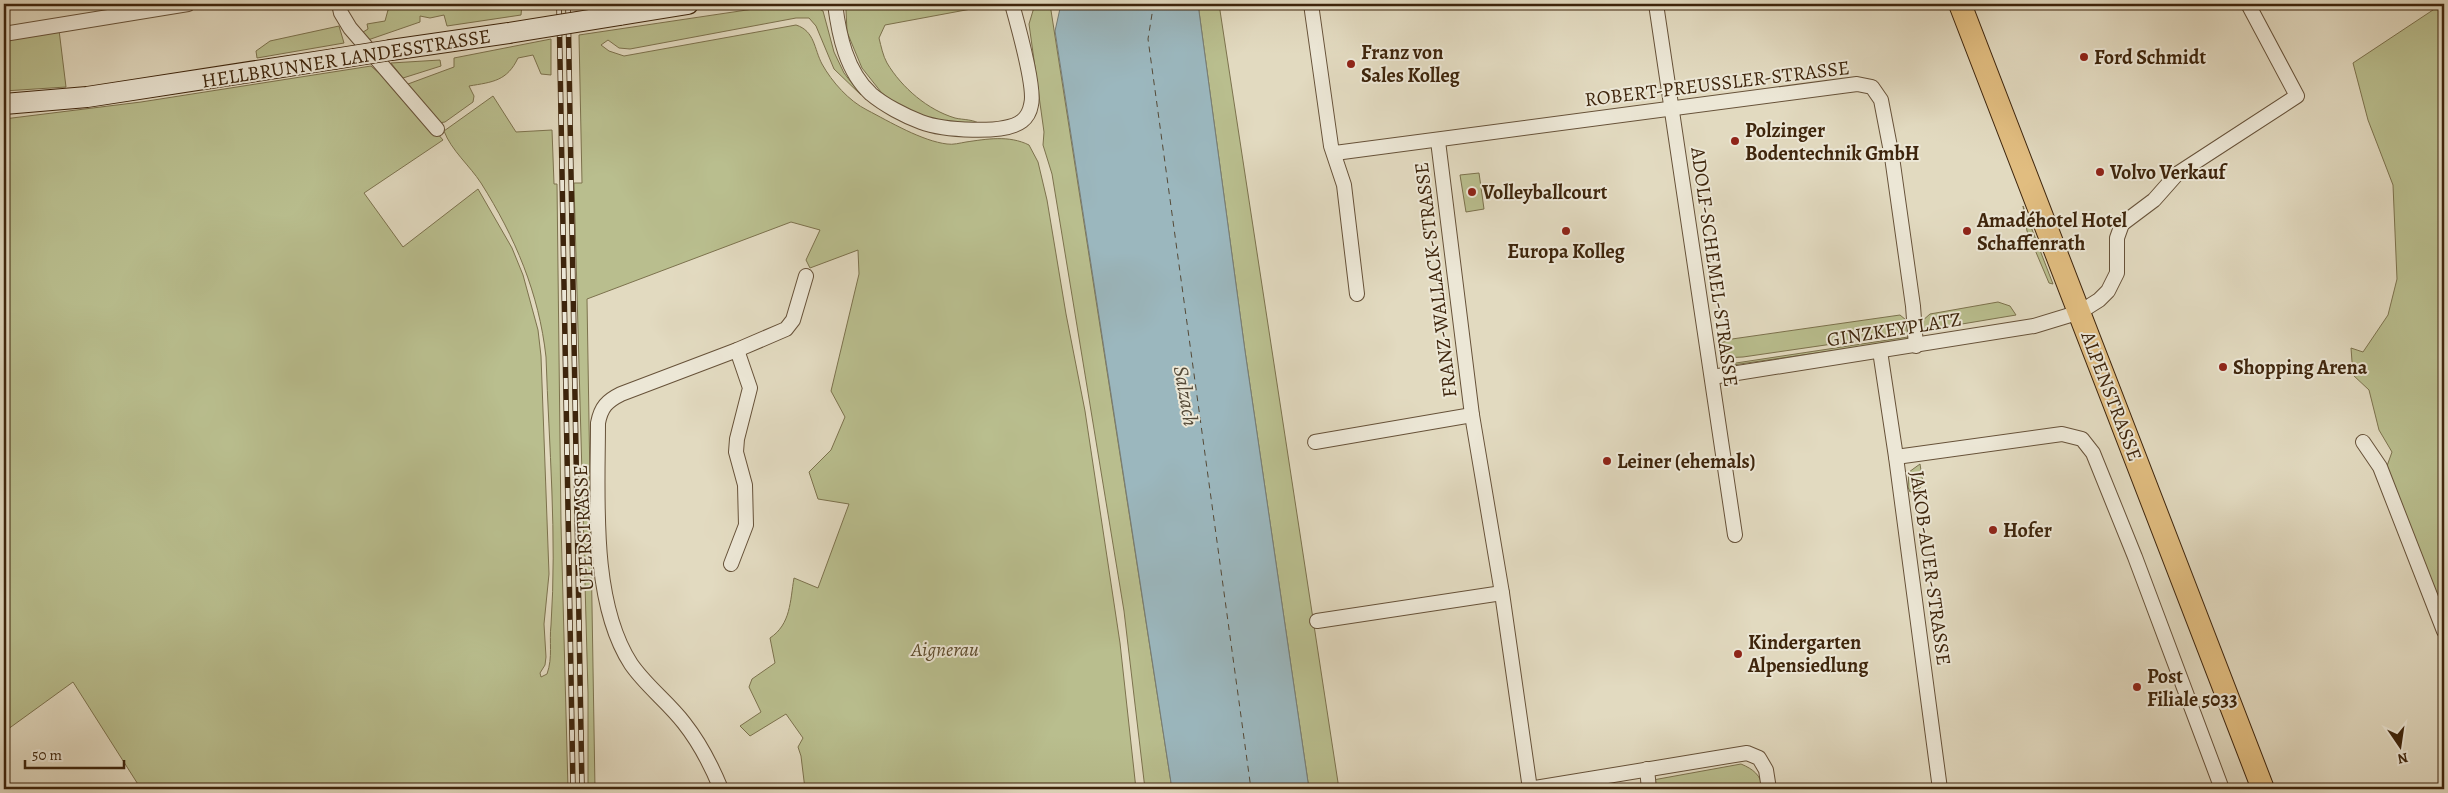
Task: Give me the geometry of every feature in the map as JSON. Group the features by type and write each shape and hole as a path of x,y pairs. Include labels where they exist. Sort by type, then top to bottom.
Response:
{"main road":[{"name":"HELLBRUNNER LANDESSTRASSE","path":"4,104 87,97 688,4"},
{"name":"ALPENSTRASSE","path":"1960,4 2263,789"}],"street":[{"path":"4,34 188,4"},
{"path":"339,4 341,13 350,28 437,129"},
{"path":"835,4 840,42 854,70 871,93 920,122 965,130 1015,125 1022,121 1030,109 1032,102 1026,64 1012,4"},
{"path":"1311,4 1331,146 1335,153 1344,184 1357,294"},
{"name":"ADOLF-SCHEMEL-STRASSE","path":"1656,4 1661,49 1672,109 1735,535"},
{"name":"GINZKEYPLATZ","path":"1712,377 1880,352 2051,323 2080,312 2099,300 2115,280 2118,264 2116,238 2122,224 2154,200 2177,174 2297,96 2248,4"},
{"name":"ROBERT-PREUSSLER-STRASSE","path":"1335,153 1438,141 1857,84 1872,87 1881,100 1892,157 1913,306 1916,346"},
{"name":"FRANZ-WALLACK-STRASSE","path":"1438,141 1472,415 1502,593 1529,789"},
{"name":"UFERSTRASSE","path":"721,789 684,723 645,682 630,662 615,628 601,570 598,423 602,408 612,398 782,332 789,327 794,316 806,276"},
{"path":"731,564 746,525 745,485 736,452 737,439 750,388 737,350"},
{"name":"JAKOB-AUER-STRASSE","path":"1880,352 1896,457 1940,789"},
{"name":"FRANZ-WALLACK-STRASSE","path":"1315,442 1472,415"},
{"name":"ALPENSTRASSE","path":"1896,457 2062,434 2082,439 2093,453 2132,548 2222,789"},
{"path":"2363,442 2380,467 2444,631"},
{"path":"1317,621 1502,593"},
{"path":"1529,789 1747,753 1759,758 1766,770 1769,789"},
{"path":"1647,770 1650,789"}],"green space":[{"path":"401,4 522,4 521,15 447,26 444,15 430,18 420,16 420,22 365,41 360,34 368,29 367,24 385,21 388,10"},
{"name":"Aignerau","path":"787,4 810,4 823,11 834,52 844,73 861,95 834,69 816,26 809,18 796,18 630,49 619,48 608,40 601,45 609,51 624,56 796,25 807,32 813,41 822,64 831,78 854,102 896,125 927,139 947,144 1006,139 1029,145 1038,162 1047,200 1066,314 1085,411 1120,643 1136,789 805,789 798,747 803,738 786,714 750,736 740,726 761,712 749,687 752,679 775,663 770,638 786,619 794,578 818,588 849,504 818,499 809,472 831,450 845,417 831,391 859,274 858,250 810,268 806,260 820,230 791,222 587,299 595,789 588,789 588,693 574,183 582,183 579,35"},
{"path":"848,4 998,4 885,25 879,38 887,63 900,81 916,97 935,110 981,125 944,125 900,108 881,92 862,68 847,32 846,10"},
{"path":"1035,4 1050,4 1172,789 1145,789 1124,611 1052,174 1043,145 1044,132 1029,24"},
{"path":"1198,4 1219,4 1339,789 1309,789 1245,351"},
{"path":"2444,4 2444,615 2387,466 2392,452 2379,430 2369,390 2353,375 2351,348 2363,352 2388,315 2397,279 2393,185 2368,120 2353,63"},
{"path":"339,26 344,43 257,58 256,51 270,41"},
{"path":"59,30 66,87 4,91 4,38"},
{"path":"551,39 551,75 541,74 533,55 518,58 514,66 504,76 485,83 469,86 474,96 473,102 445,122 438,123 406,89 408,84 454,67 454,58"},
{"path":"440,60 441,66 403,78 391,63"},
{"path":"371,66 406,97 443,140 364,193 403,247 478,189 512,248 523,275 538,330 541,356 549,574 544,624 546,657 545,665 540,673 541,677 547,674 550,662 553,592 552,491 546,357 543,333 524,266 505,224 481,183 451,145 444,131 493,96 516,132 552,130 554,184 557,184 561,523 568,789 141,789 73,682 4,732 4,119 141,102"},
{"name":"Volleyballcourt","path":"1479,173 1484,209 1466,212 1460,175"},
{"path":"2023,206 2053,284 2049,283 2027,231"},
{"path":"1998,302 2010,306 2016,315 1920,331 1921,322 1930,314"},
{"path":"1900,315 1906,320 1908,333 1743,357 1721,358 1718,344 1732,339"},
{"path":"1908,337 1907,340 1733,365 1721,362 1736,363"},
{"path":"1920,464 1923,483 1920,488 1910,492 1908,487 1909,472"},
{"path":"1741,764 1756,773 1763,789 1655,789 1653,780"}],"water":[{"name":"Salzach","path":"1061,4 1198,4 1245,351 1309,789 1172,789 1055,31"}],"ferry route":[{"path":"1156,4 1153,8 1148,39 1251,789"}],"railway":[{"path":"559,4 573,789"},
{"path":"568,4 582,789"}],"place":[{"name":"Ford Schmidt","path":"2084,57"},
{"name":"Franz von Sales Kolleg","path":"1351,64"},
{"name":"Polzinger Bodentechnik GmbH","path":"1735,141"},
{"name":"Volvo Verkauf","path":"2100,172"},
{"name":"Volleyballcourt","path":"1472,192"},
{"name":"Europa Kolleg","path":"1566,231"},
{"name":"Amadéhotel Hotel Schaffenrath","path":"1967,231"},
{"name":"Shopping Arena","path":"2223,367"},
{"name":"Leiner (ehemals)","path":"1607,461"},
{"name":"Hofer","path":"1993,530"},
{"name":"Kindergarten Alpensiedlung","path":"1738,654"},
{"name":"Post Filiale 5033","path":"2137,687"}]}
